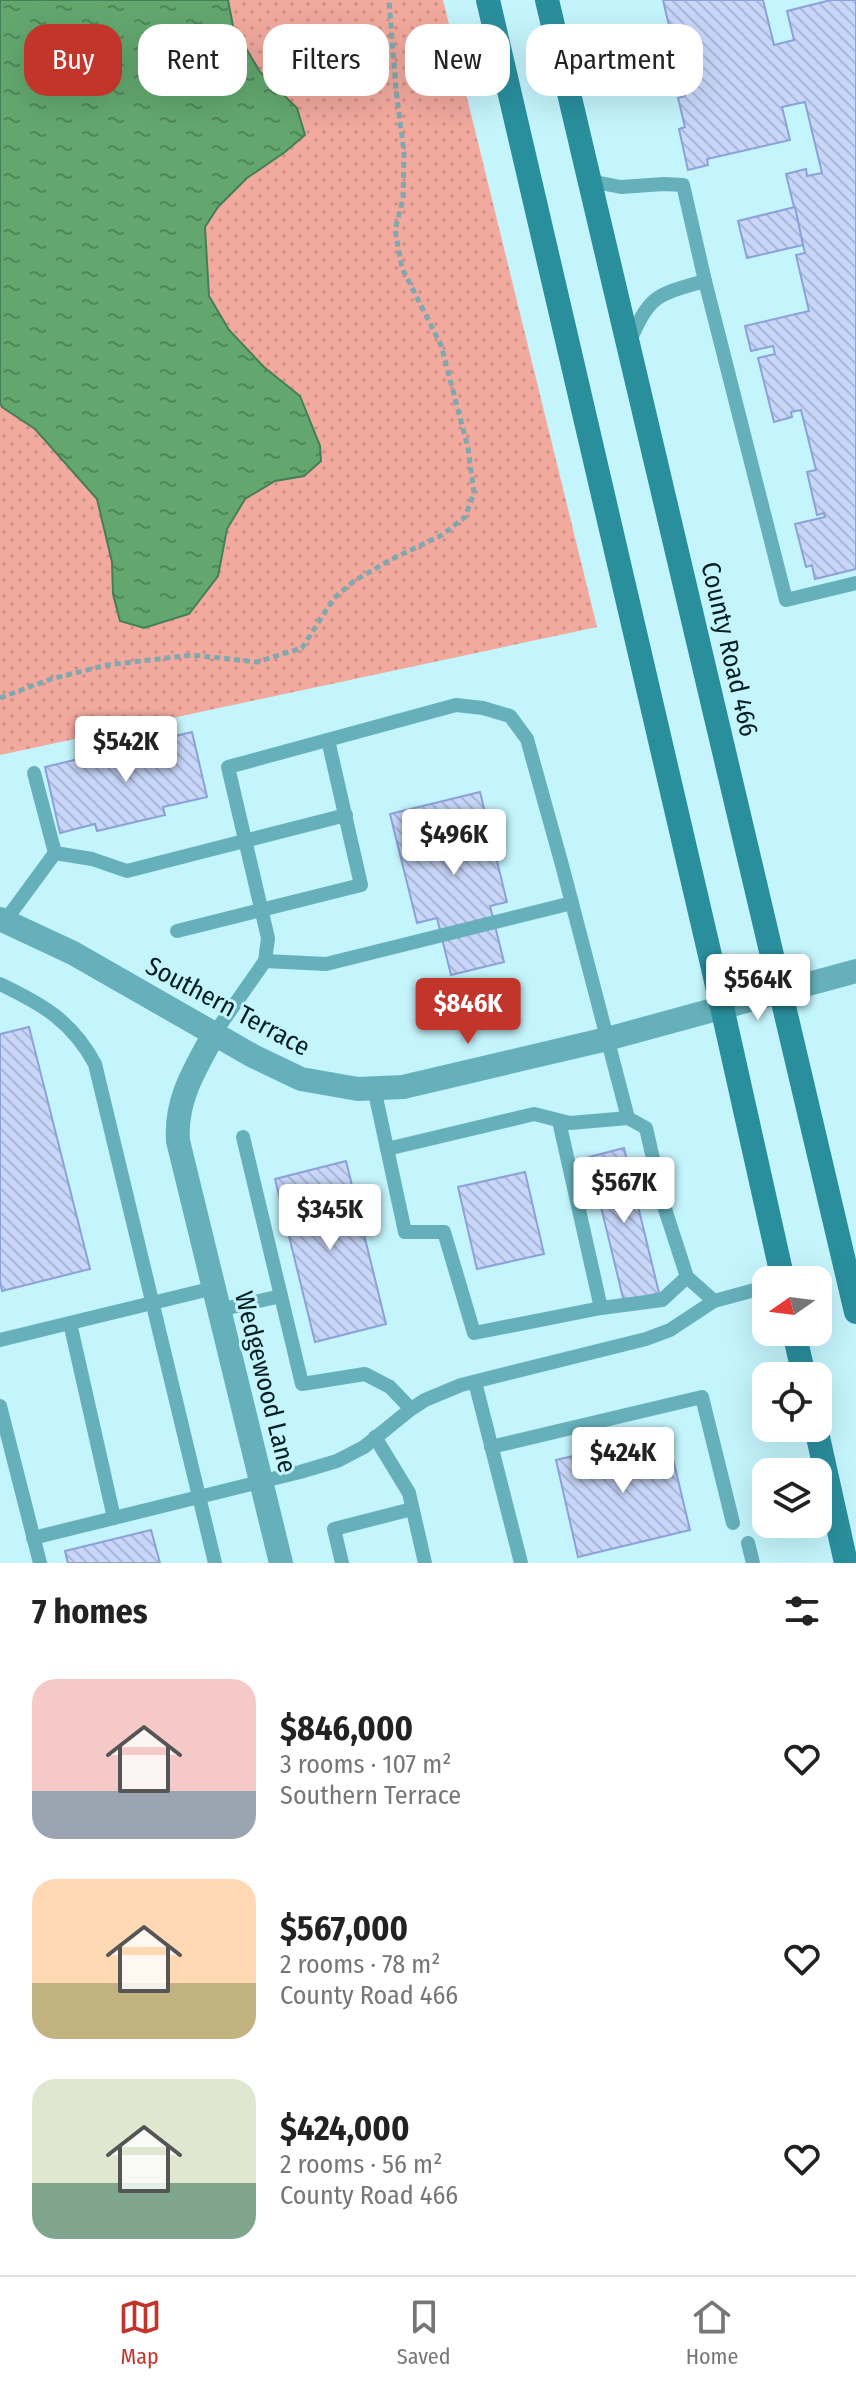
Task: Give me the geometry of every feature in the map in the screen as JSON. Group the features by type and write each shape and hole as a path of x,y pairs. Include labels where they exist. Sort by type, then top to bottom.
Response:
{"main road":[{"path":"488,0 780,1266"},
{"name":"County Road 466","path":"547,0 856,1312"},
{"path":"819,1442 846,1563"}],"street":[{"name":"Southern Terrace","path":"3,920 73,953 253,1056 301,1079 358,1089 403,1087 607,1039 856,971"},
{"name":"Wedgewood Lane","path":"214,1034 180,1105 178,1141 281,1563"}],"lane":[{"path":"590,181 621,187 683,185 786,600 856,583"},
{"path":"629,344 642,314 656,297 705,281"},
{"path":"214,1034 265,961 268,938 228,767 456,705 483,708 510,716 527,739 628,1118"},
{"path":"177,931 361,885 328,740"},
{"path":"34,773 55,853"},
{"path":"55,853 92,859 127,871 346,815"},
{"path":"3,920 55,853"},
{"path":"265,961 326,964 572,903"},
{"path":"0,984 57,1015 83,1042 95,1064 215,1563"},
{"path":"374,1088 405,1232 444,1232 474,1333 601,1308 662,1300 687,1277"},
{"path":"387,1149 534,1114 570,1123 628,1118 646,1128 664,1206 687,1277 714,1301"},
{"path":"559,1121 601,1308"},
{"path":"243,1137 302,1384 365,1374 390,1387 411,1409"},
{"path":"33,1538 337,1461 364,1447 425,1400 475,1382 646,1339 670,1330 714,1301 752,1291"},
{"path":"0,1340 153,1303 281,1296"},
{"path":"70,1323 114,1518"},
{"path":"475,1382 521,1563"},
{"path":"491,1447 702,1397 733,1523"},
{"path":"0,1406 40,1563"},
{"path":"375,1437 409,1493 425,1563"},
{"path":"342,1563 334,1529 412,1509"},
{"path":"748,1543 753,1563"}],"path":[{"path":"0,698 51,679 107,665 192,655 257,662 302,648 334,598 354,581 442,535 465,517 474,493 465,433 441,345 402,268 395,230 403,199 404,152 389,0"}],"shaded area":[{"path":"0,0 443,0 449,24 405,24 405,96 467,96 597,627 0,755"}],"water":[{"path":"0,0 228,0 233,24 138,24 138,96 247,96 247,50 263,75 263,96 285,96 297,108 305,135 247,178 218,207 205,227 209,296 229,330 264,367 300,396 320,446 321,461 304,476 275,481 245,499 227,529 218,576 189,614 144,628 120,621 113,594 112,562 97,499 35,429 0,403"}],"building":[{"path":"663,0 763,0 774,45 794,40 787,11 831,0 856,0 856,569 815,579 812,565 806,567 795,524 825,517 824,513 817,515 807,472 816,470 801,410 791,412 792,417 774,422 758,358 775,354 773,346 751,351 745,326 809,311 796,255 805,253 786,174 806,169 807,176 822,173 805,102 782,107 790,140 707,159 708,165 688,170 679,129 685,127 678,98 703,96 703,24 669,24"},
{"path":"795,207 803,245 747,258 738,221"},
{"path":"192,732 207,797 163,807 165,815 97,831 95,824 60,833 45,767"},
{"path":"480,792 507,902 490,906 504,962 451,975 437,918 417,923 390,814"},
{"path":"29,1027 90,1269 2,1291 0,1034"},
{"path":"624,1148 659,1293 624,1302 589,1157"},
{"path":"346,1161 386,1324 315,1342 275,1179"},
{"path":"525,1172 544,1254 477,1269 458,1187"},
{"path":"667,1434 690,1530 578,1557 556,1460"},
{"path":"151,1530 160,1563 68,1563 65,1551"}]}
